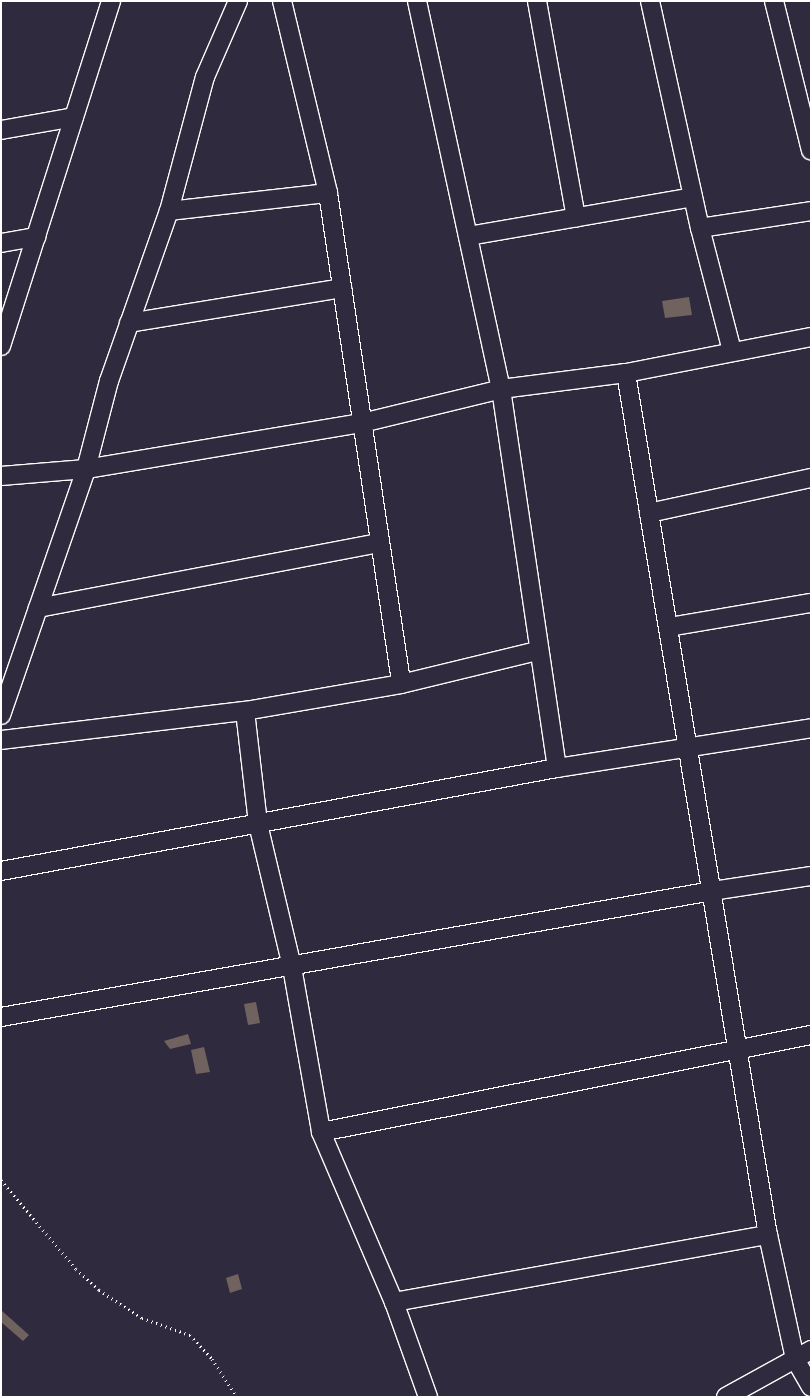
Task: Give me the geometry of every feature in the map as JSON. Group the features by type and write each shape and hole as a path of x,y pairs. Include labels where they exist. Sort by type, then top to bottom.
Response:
{"street":[{"path":"1,346 111,1"},
{"path":"1,715 86,469 109,380 169,211 205,77 238,1"},
{"path":"282,1 328,193 401,684"},
{"path":"417,1 502,389 537,651 557,768"},
{"path":"537,1 576,218"},
{"path":"650,1 700,228 732,351"},
{"path":"774,1 804,98 811,150"},
{"path":"1,130 74,117"},
{"path":"169,211 328,193"},
{"path":"468,236 693,198"},
{"path":"700,228 811,211"},
{"path":"1,243 36,237"},
{"path":"129,323 342,288"},
{"path":"1,476 86,469 362,423 502,389 626,373 811,337"},
{"path":"626,373 690,749 768,1235 795,1359 811,1387"},
{"path":"649,513 811,478"},
{"path":"38,608 380,543"},
{"path":"668,627 811,603"},
{"path":"1,740 245,711 401,684 537,651"},
{"path":"245,711 258,824 292,967 321,1132 394,1302 428,1397"},
{"path":"1,872 557,768 690,749 811,728"},
{"path":"1,1017 292,967 712,891 811,876"},
{"path":"321,1132 811,1034"},
{"path":"394,1302 768,1235"},
{"path":"726,1397 811,1350"}],"path":[{"path":"1,1180 76,1269 100,1290 142,1318 190,1335 212,1359 237,1397"}],"building":[{"path":"689,297 692,315 665,318 662,301"},
{"path":"256,1002 260,1023 248,1025 244,1004"},
{"path":"188,1034 191,1044 170,1049 164,1041"},
{"path":"204,1047 210,1072 196,1074 191,1050"},
{"path":"238,1274 242,1289 230,1293 226,1278"},
{"path":"1,1310 29,1335 23,1341 1,1322"}]}
